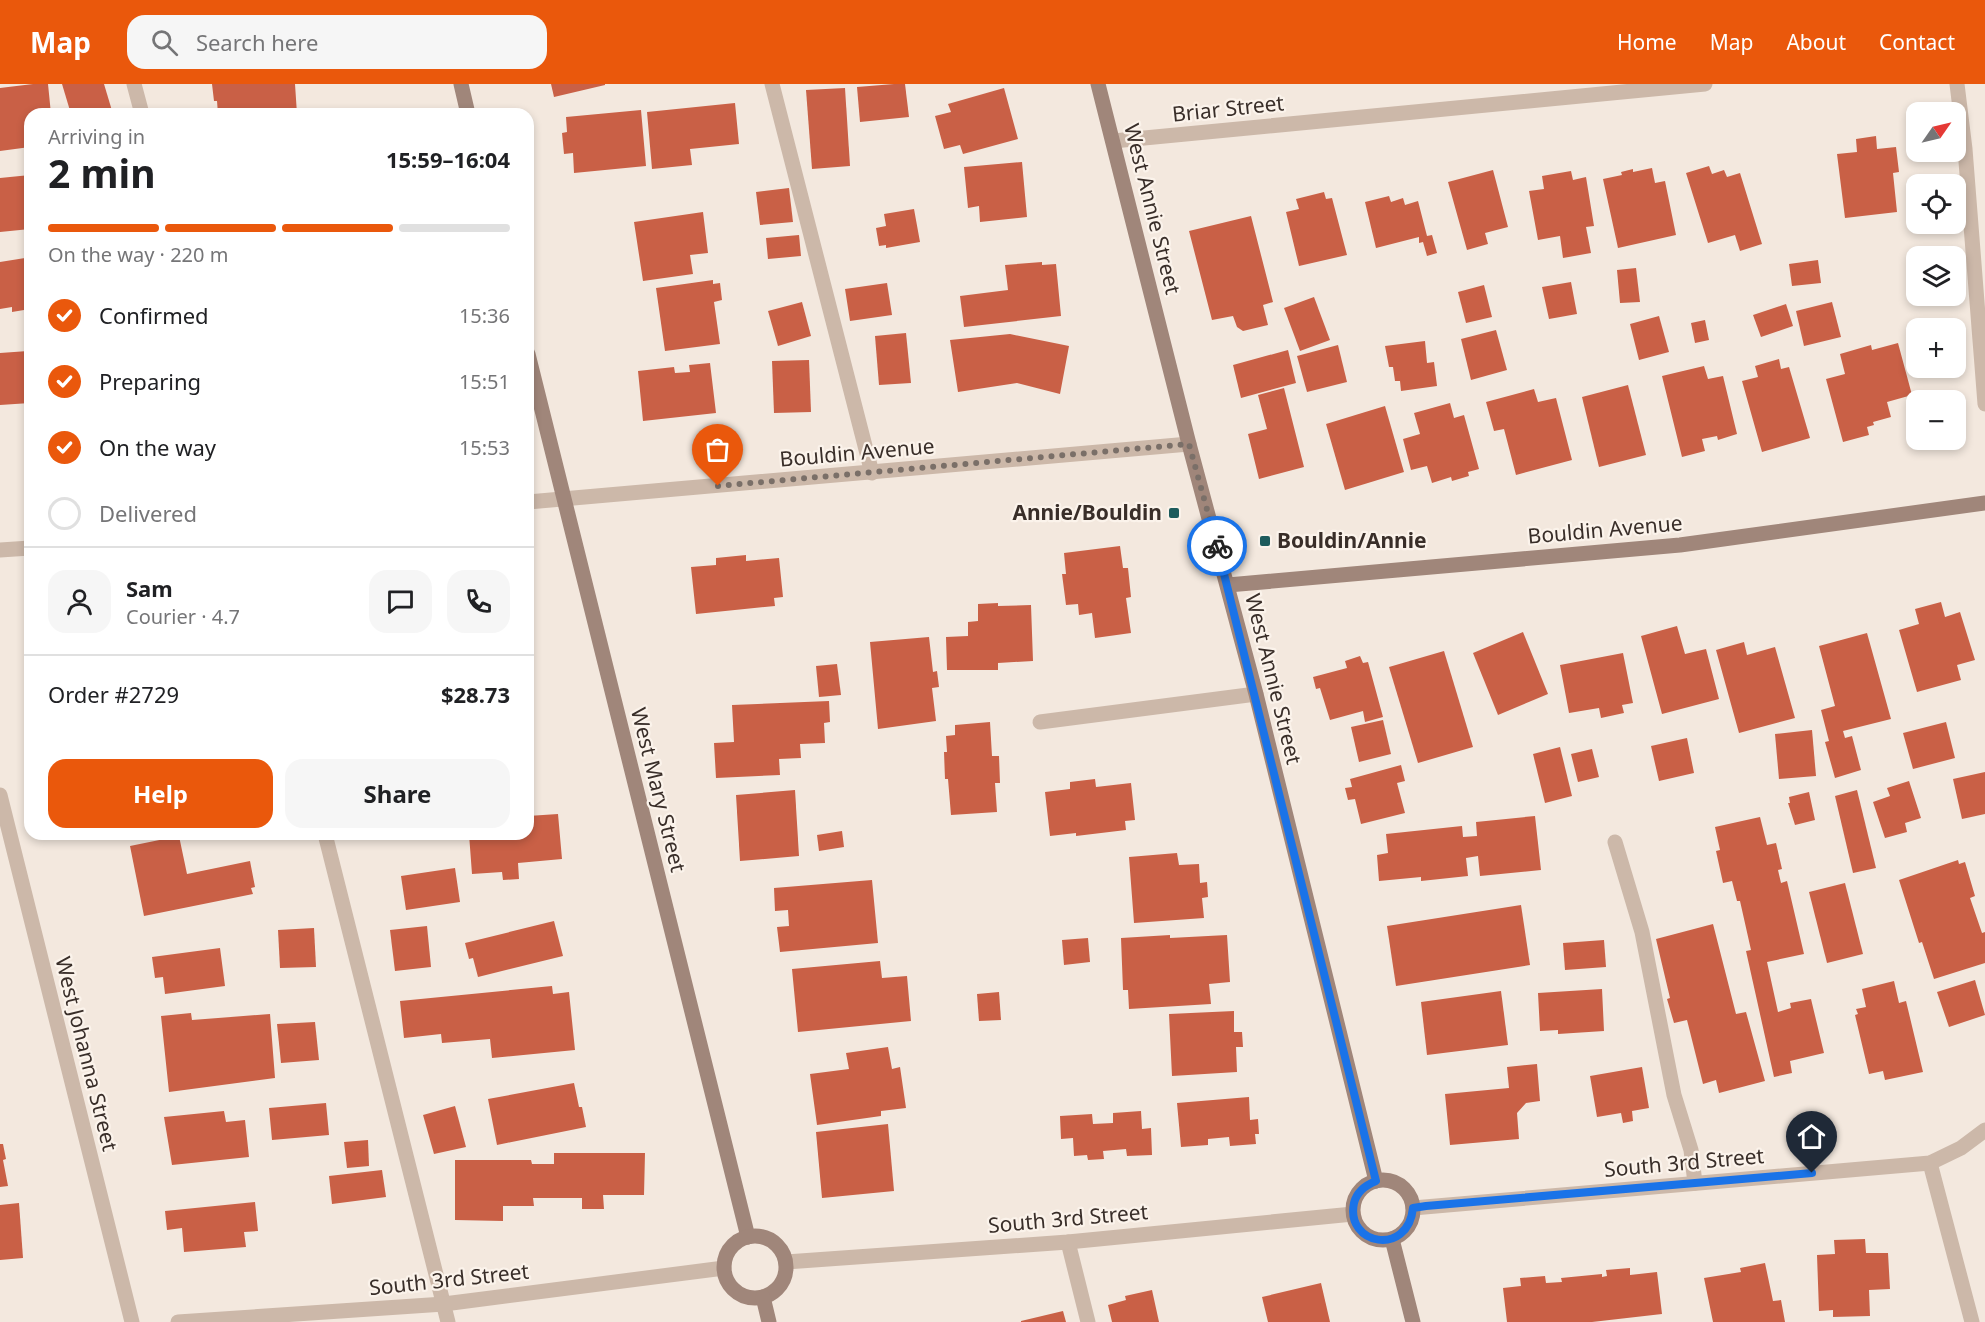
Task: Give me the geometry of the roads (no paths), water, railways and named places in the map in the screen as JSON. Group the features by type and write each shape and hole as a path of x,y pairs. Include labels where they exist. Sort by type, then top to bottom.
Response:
{"street":[{"path":"134,84 140,108"},
{"path":"461,84 467,108"},
{"path":"772,84 872,473"},
{"name":"West Annie Street","path":"1098,84 1189,444 1256,694 1376,1181"},
{"name":"Briar Street","path":"1113,141 1705,84"},
{"path":"1957,84 1965,149 1985,404"},
{"name":"West Mary Street","path":"534,378 748,1237"},
{"name":"Bouldin Avenue","path":"534,502 1189,444"},
{"name":"Bouldin Avenue","path":"1228,585 1680,545 1985,503"},
{"path":"0,550 24,548"},
{"path":"1040,722 1256,694"},
{"name":"West Johanna Street","path":"0,795 132,1322"},
{"path":"327,840 448,1322"},
{"path":"1615,842 1642,932 1674,1095 1691,1150 1695,1183"},
{"name":"South 3rd Street","path":"1413,1208 1930,1163 1961,1148 1985,1130"},
{"path":"1930,1163 1972,1322"},
{"path":"1386,1180 1404,1190 1413,1208 1408,1227 1401,1234 1383,1241 1367,1236 1355,1223 1353,1214 1356,1197 1361,1189 1376,1181 1386,1180"},
{"name":"South 3rd Street","path":"786,1262 1068,1242 1353,1214"},
{"path":"758,1236 768,1238 777,1244 786,1262 783,1280 778,1288 763,1297 745,1296 737,1292 726,1277 724,1268 730,1248 738,1241 758,1236"},
{"path":"1392,1239 1413,1322"},
{"path":"1068,1242 1088,1322"},
{"name":"South 3rd Street","path":"178,1322 444,1304 724,1268"},
{"path":"763,1297 769,1322"}],"place":[{"name":"Annie/Bouldin","path":"1174,513"},
{"name":"Bouldin/Annie","path":"1265,541"}]}
